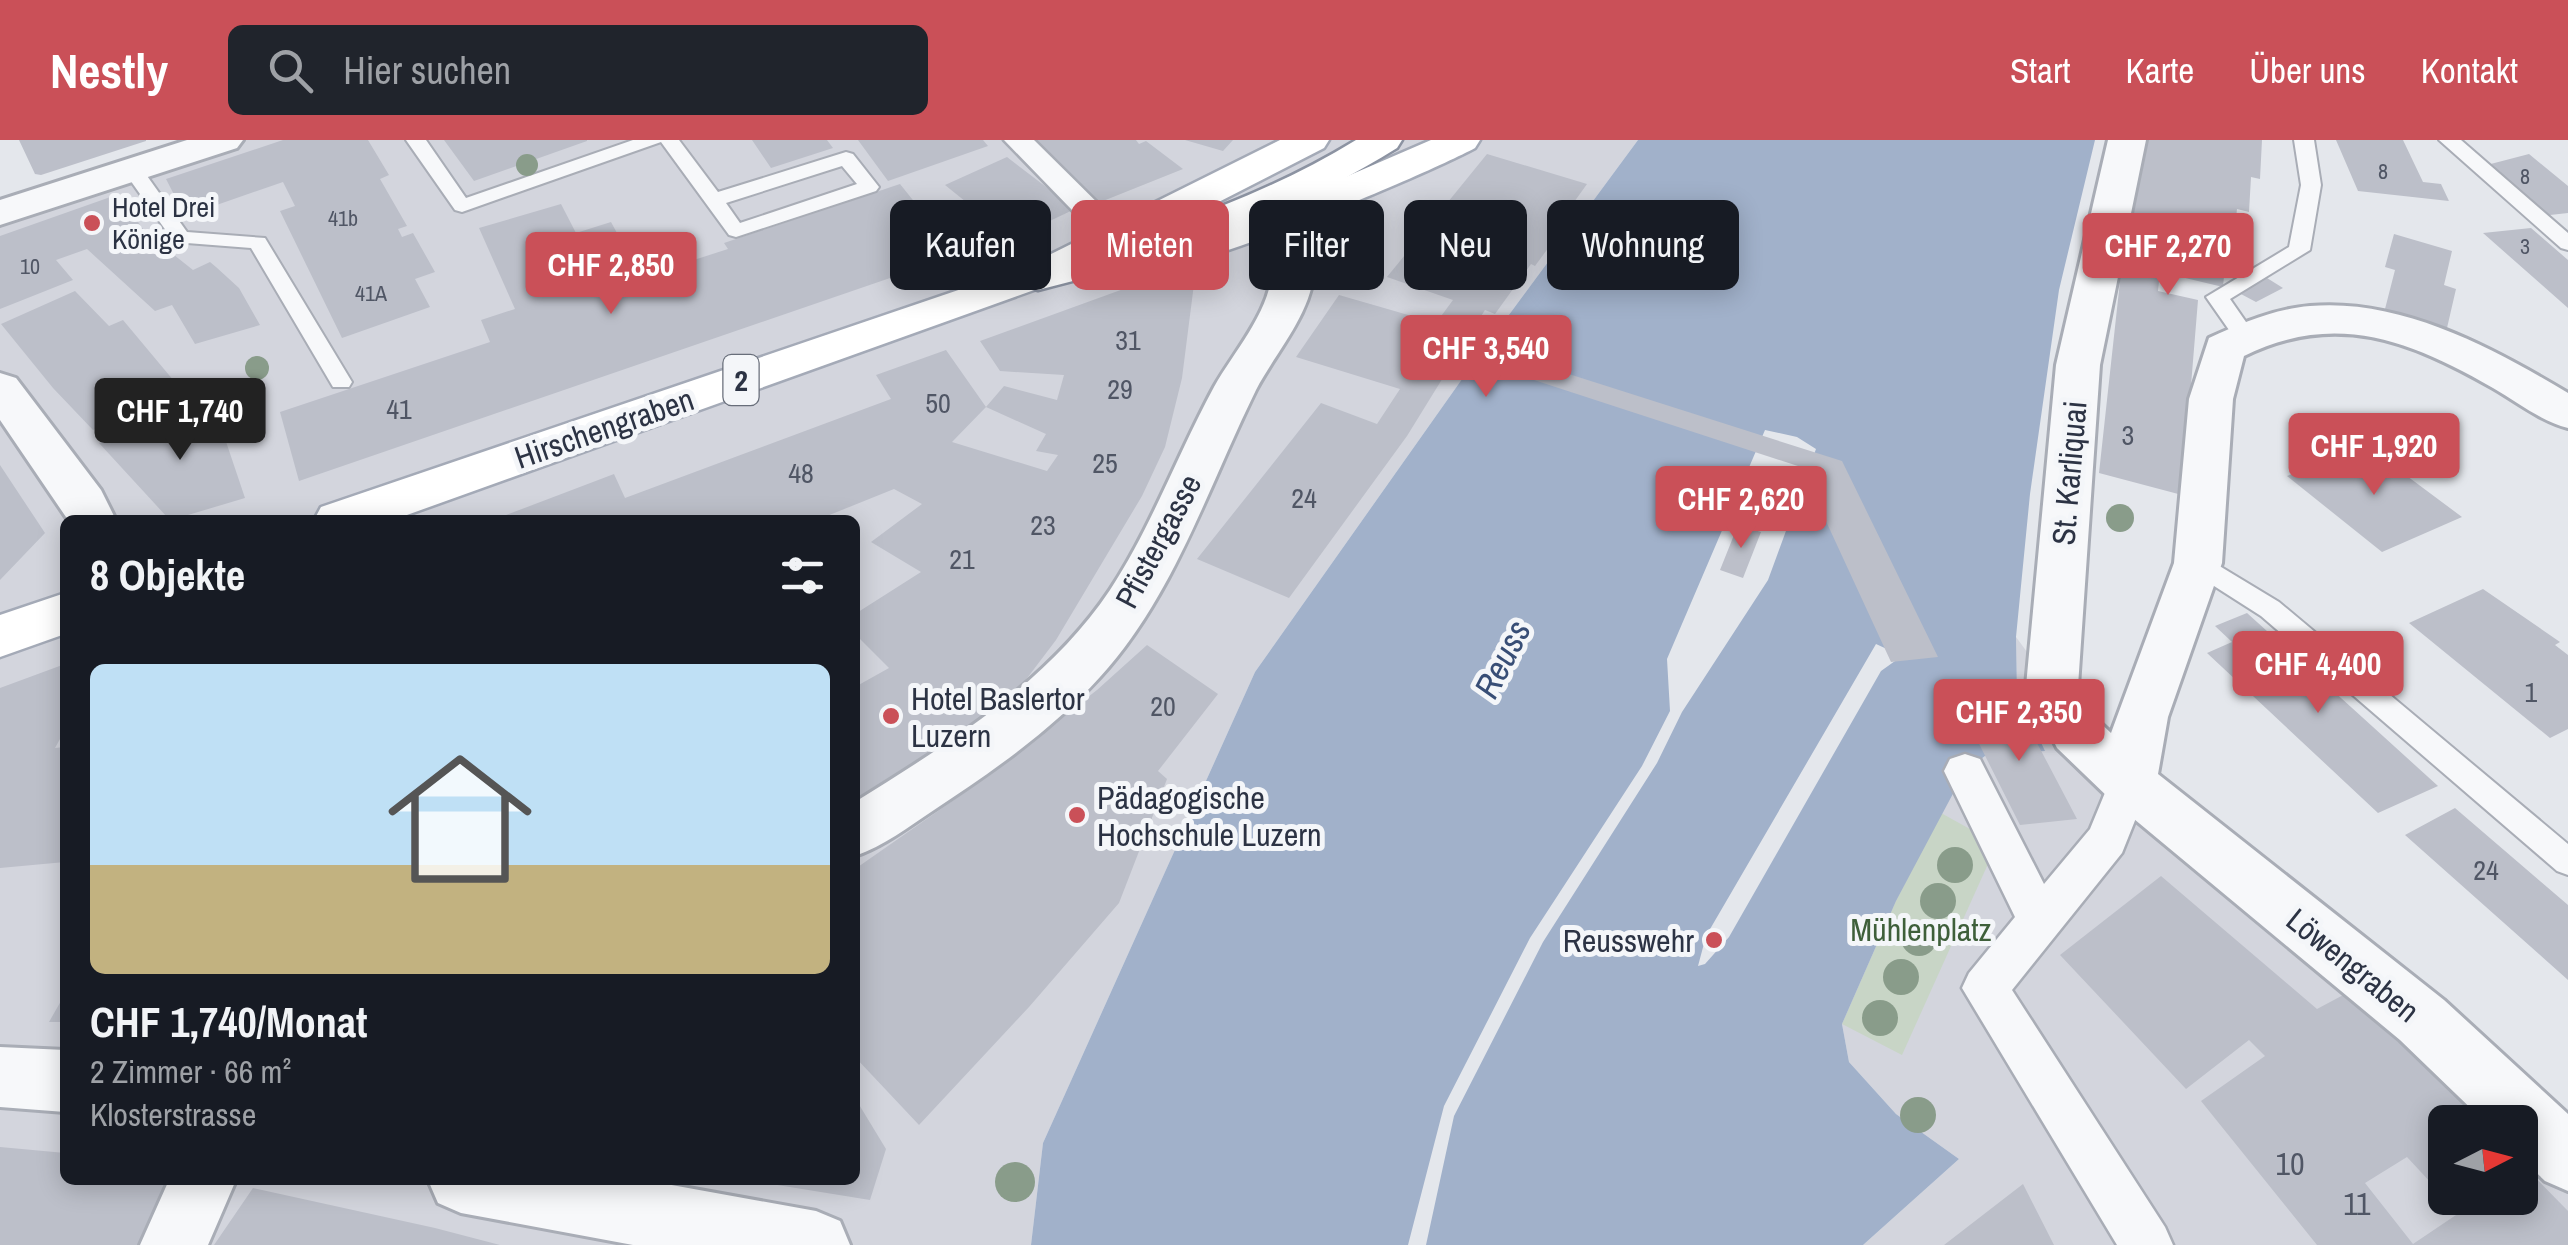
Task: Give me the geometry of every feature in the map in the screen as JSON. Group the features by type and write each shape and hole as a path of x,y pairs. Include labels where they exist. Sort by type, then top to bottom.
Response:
{"main road":[{"name":"2","path":"1193,200 1310,140"},
{"path":"1283,200 1383,140"},
{"name":"2","path":"1311,200 1390,176 1461,140"},
{"name":"2","path":"1051,276 1118,268 1249,219"},
{"name":"Hirschengraben","path":"353,515 1001,290"},
{"path":"0,636 60,616"}],"street":[{"path":"0,213 224,140"},
{"path":"1018,140 1078,200"},
{"name":"St. Karliquai","path":"2126,140 2078,365 2052,686 2076,733 2129,783"},
{"name":"Pfistergasse","path":"860,829 982,750 1056,686 1108,632 1147,572 1236,387 1289,290"},
{"path":"2147,1245 1985,988 2107,840 2129,783 2141,717 2198,563 2211,399 2224,348 2244,336 2287,321 2318,316 2368,324 2436,342 2484,363 2568,414"},
{"path":"0,388 90,515"},
{"path":"1965,771 2040,921"},
{"name":"Löwengraben","path":"2129,783 2422,1020 2568,1158"},
{"path":"0,1077 60,1082"},
{"path":"174,1245 201,1185"},
{"path":"488,1185 816,1245"}],"lane":[{"path":"416,140 462,206 652,140"},
{"path":"668,140 736,230 869,186 846,158 714,200"},
{"path":"2244,336 2217,298 2299,250 2311,185 2304,140"},
{"path":"2449,140 2568,244"},
{"path":"133,170 181,238 258,242 341,382"},
{"path":"2198,563 2270,609 2568,862"}],"shaded area":[{"path":"235,140 1638,140 1594,200 1547,200 1547,263 1255,672 1043,1143 1031,1245 0,1245 0,218"},
{"path":"2016,637 2052,686 2510,1105 2428,1105 2428,1215 2538,1215 2538,1131 2568,1158 2568,1245 1863,1245 1959,1159 1896,1114 1849,1062 1842,1024 1883,931 1773,859 1965,771 1985,756 2044,750 2017,692"}],"green space":[{"name":"Mühlenplatz","path":"1941,813 1997,844 1902,1055 1842,1024 1896,901"}],"water":[{"name":"Reuss","path":"1638,140 2095,140 2059,290 2030,494 2016,637 2017,692 2045,751 1985,756 1965,771 1896,901 1842,1024 1849,1062 1896,1114 1959,1159 1863,1245 1426,1245 1454,1116 1543,942 1657,763 1682,712 1768,580 1816,449 1797,437 1765,430 1667,659 1670,711 1642,766 1530,938 1444,1106 1408,1245 1031,1245 1043,1143 1255,672 1547,263 1547,290 1739,290 1739,200 1594,200","holes":["1876,644 1902,656 1881,671 1729,937 1705,964 1698,966 1706,936"]}],"building":[{"path":"19,140 146,141 41,175 35,174"},
{"path":"283,140 368,140 389,175 380,179 407,226 398,229 402,237 413,233 435,272 415,279 430,307 342,338 280,211 295,206 283,182 185,216 166,179"},
{"path":"444,140 587,140 587,141 474,181"},
{"path":"752,140 827,140 833,148 771,168"},
{"path":"858,140 983,140 988,146 888,181"},
{"path":"1033,140 1136,140 1139,144 1146,141 1183,169 1106,200 1095,200"},
{"path":"1185,140 1233,140 1223,151"},
{"path":"2142,140 2262,140 2260,179 2251,177 2249,212 2237,209 2233,246 2227,244 2223,287 2160,272 2158,291 2198,300 2182,495 2099,473 2122,263"},
{"path":"2336,140 2403,140 2423,182 2441,184 2449,201 2358,191"},
{"path":"1487,154 1587,184 1576,200 1547,200 1547,250 1535,266 1531,264 1527,270 1527,200 1450,200"},
{"path":"2529,154 2568,186 2568,213 2541,216 2483,166"},
{"path":"1007,157 1071,206 1071,211 1051,220 1051,200 964,200 945,185"},
{"path":"900,184 913,200 890,200 890,278 299,481 280,412 490,342 481,320 515,309 479,228 561,204 576,233 611,222 641,277 728,249 724,243"},
{"path":"119,194 145,232 193,270 210,262 239,288 260,325 195,344 172,305 155,311 87,249 56,260 73,280 0,309 0,236"},
{"path":"2531,228 2568,260 2568,308 2483,233"},
{"path":"2394,234 2452,251 2444,285 2456,289 2447,328 2385,309 2395,270 2385,267"},
{"path":"1404,256 1404,283 1387,277"},
{"path":"2267,278 2283,288 2256,302 2239,293"},
{"path":"1121,290 1193,290 1182,378 1165,447 1142,496 1056,640 1012,698 949,745 860,796 860,684 889,668 860,639 860,611 921,572 871,542 922,504 894,489 829,515 506,515 614,474 625,498 891,399 876,375 946,350 986,407 1004,386 1057,400 1064,375 1000,371 980,341","holes":["986,407 1046,434 1036,451 1058,455 1047,471 952,442"]},
{"path":"1424,290 1512,290 1495,314 1485,310 1465,341 1842,461 1938,657 1891,662 1801,467 1457,355 1407,436 1289,598 1197,559 1321,403 1377,424 1400,389 1296,357 1339,295 1436,323 1453,300"},
{"path":"75,291 109,326 123,320 179,387 124,419 93,430 1,324"},
{"path":"213,403 245,498 188,515 165,515 99,443"},
{"path":"2364,444 2462,517 2382,552 2287,476"},
{"path":"0,465 45,533 0,580"},
{"path":"1738,525 1761,532 1743,578 1720,570"},
{"path":"2483,589 2560,642 2555,645 2568,655 2568,729 2550,738 2409,623"},
{"path":"2247,613 2438,786 2378,813 2207,653 2232,642 2215,626"},
{"path":"1147,645 1218,694 1158,771 1167,779 1119,903 919,1125 860,1062 860,866 971,788 1097,690"},
{"path":"60,666 60,739 55,748 60,748 60,862 0,868 0,688"},
{"path":"2016,703 2077,819 2020,825 1961,708"},
{"path":"2455,808 2568,905 2568,980 2405,835"},
{"path":"2161,876 2317,1009 2347,993 2464,1105 2428,1105 2428,1180 2407,1157 2365,1183 2413,1244 2456,1215 2538,1215 2538,1180 2568,1211 2568,1245 2317,1245 2201,1101 2265,1056 2249,1040 2186,1089 2060,955"},
{"path":"60,1003 60,1022 49,1022"},
{"path":"860,1106 886,1149 870,1200 778,1185 860,1185"},
{"path":"0,1147 60,1153 60,1185 173,1185 142,1245 0,1245"},
{"path":"2023,1184 2054,1245 1944,1245"},
{"path":"253,1188 435,1228 500,1245 214,1245"}],"place":[{"name":"Hotel Drei Könige","path":"92,223"},
{"name":"Hotel Baslertor Luzern","path":"891,716"},
{"name":"Pädagogische Hochschule Luzern","path":"1077,815"},
{"name":"Reusswehr","path":"1714,940"}]}
